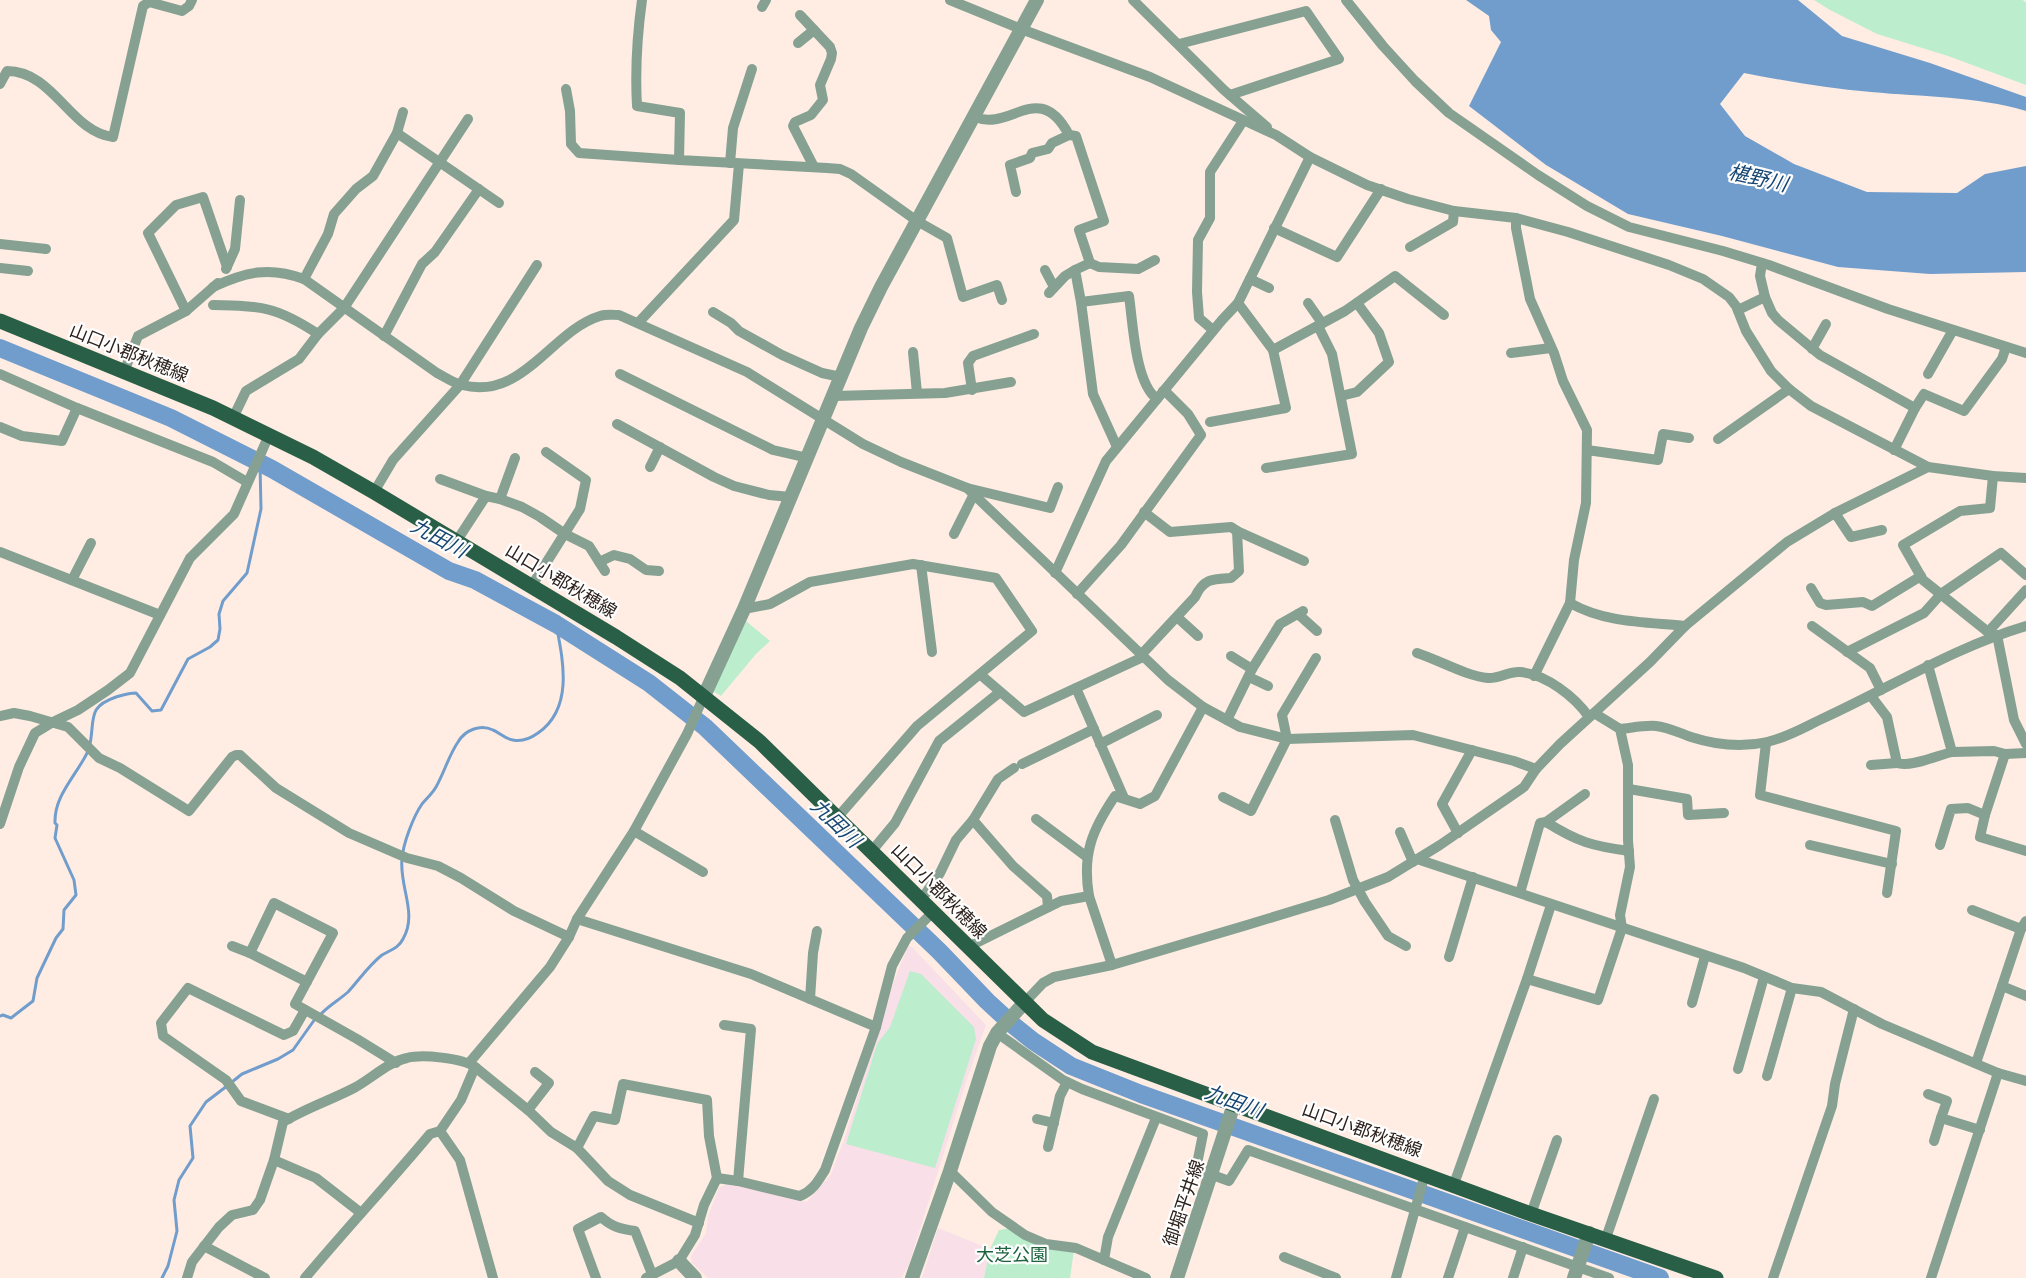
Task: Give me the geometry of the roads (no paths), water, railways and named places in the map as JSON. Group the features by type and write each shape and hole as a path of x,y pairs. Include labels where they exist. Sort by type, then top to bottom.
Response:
{"main road":[{"name":"山口小郡秋穂線","path":"0,321 233,418 267,440 374,492 680,678 702,702 760,742 921,900 929,916 968,947 1020,1007 1092,1053 1232,1111 1424,1179 1454,1184 1587,1238 1606,1238 1716,1278"}],"street":[{"path":"0,84 7,71 14,71 41,82 53,91 73,115 105,136 113,136 143,6 149,2 182,11 189,6 192,0"},
{"path":"642,0 636,37 635,74 638,106 680,113 679,160"},
{"path":"950,0 1021,29 1126,67 1276,135"},
{"path":"305,1278 430,1134 440,1131 461,1100 472,1065 550,967 634,831 688,731 744,609 861,328 1037,0"},
{"path":"1133,0 1276,135 1310,157 1364,184 1455,211 1516,218 1568,231 1669,265 1715,286 1729,297 1738,310 1746,331 1771,371 1811,406 1928,467 2026,478"},
{"path":"1346,0 1415,81 1449,112 1587,206 1629,227 1762,263 2026,353"},
{"path":"1179,44 1306,11 1339,60 1230,94"},
{"path":"800,15 830,47 832,53 820,85 823,100 811,115 795,122 794,126 814,167"},
{"path":"798,43 814,30"},
{"path":"639,322 734,220 733,128 752,69"},
{"path":"566,89 570,111 571,144 579,153 840,169 851,174 917,221 946,238 963,297 995,280 1002,300"},
{"path":"975,117 984,121 995,120 1020,110 1044,110 1053,112 1069,135"},
{"path":"304,279 328,234 334,214 356,189 373,176 397,133 403,112"},
{"path":"233,418 246,391 299,359 318,334 344,308 468,119"},
{"path":"1213,330 1199,318 1198,240 1210,218 1210,172 1243,121"},
{"path":"397,133 499,202"},
{"path":"1016,192 1005,166 1030,158 1032,153 1048,149 1052,143 1069,135 1076,136 1104,221 1079,230 1090,263"},
{"path":"1055,573 1106,461 1213,330 1238,303 1310,157"},
{"path":"384,336 422,264 435,252 479,189"},
{"path":"1274,228 1337,257 1381,189"},
{"path":"186,311 148,233 176,205 203,197 227,267"},
{"path":"124,372 138,336 186,311 213,287 227,267 235,249 240,200"},
{"path":"1410,247 1453,222 1455,211"},
{"path":"1516,218 1530,299 1563,381 1587,430 1586,503 1574,560 1570,603 1534,676"},
{"path":"0,244 46,249"},
{"path":"1045,270 1051,290 1065,276 1090,263 1099,267 1138,268 1155,260"},
{"path":"1762,263 1760,276 1765,297 1778,320 1820,355 1915,408"},
{"path":"374,492 393,460 460,385 537,265"},
{"path":"0,268 28,271"},
{"path":"1074,270 1081,302 1093,394 1117,447"},
{"path":"213,287 235,277 260,272 292,274 304,279 437,373 460,385 477,388 504,382 539,360 572,331 586,322 603,315 619,315 747,372 863,444 970,491 1050,508 1058,487"},
{"path":"1274,350 1357,303 1395,276 1444,315"},
{"path":"1250,279 1269,288"},
{"path":"1077,594 1121,545 1201,435 1188,414 1167,393 1152,396 1143,382 1129,296 1081,302"},
{"path":"1738,310 1765,297"},
{"path":"1210,422 1287,412 1274,350 1238,303"},
{"path":"1266,468 1352,454 1332,354 1320,324 1308,303"},
{"path":"1341,396 1357,392 1389,362 1379,333 1357,303"},
{"path":"213,305 274,310 291,317 318,334"},
{"path":"713,312 739,331 782,355 822,373 841,377"},
{"path":"1812,349 1826,324"},
{"path":"1928,374 1953,330"},
{"path":"972,390 968,363 973,356 1034,334"},
{"path":"1894,450 1924,394 1964,411 2002,359 2006,347"},
{"path":"1511,353 1551,348"},
{"path":"913,352 917,393"},
{"path":"0,374 77,408 213,462 248,479"},
{"path":"620,374 773,450 808,458"},
{"path":"834,396 972,390 1011,382"},
{"path":"1718,439 1789,389"},
{"path":"0,428 22,436 62,441 77,408"},
{"path":"617,424 734,486 791,497"},
{"path":"1587,450 1659,460 1663,434 1689,438"},
{"path":"0,824 19,767 35,734 78,710 130,673 190,558 234,514 267,440"},
{"path":"650,467 660,447"},
{"path":"531,587 580,509 586,480 546,452"},
{"path":"500,499 515,458"},
{"path":"912,1278 950,1171 985,1060 998,1032 1043,983 1054,977 1112,965 1329,900 1388,877 1458,833 1524,787 1536,769 1685,626 1787,542 1835,513 1928,467"},
{"path":"1993,476 1990,507 1960,511 1903,545 1921,576 1993,634 2014,720 2026,744"},
{"path":"440,479 500,499 540,517 565,534 590,546 602,567 614,555 630,559 646,570 659,571"},
{"path":"954,534 970,491"},
{"path":"970,491 1168,680 1203,707 1240,727 1287,740 1413,735 1514,761 1536,769"},
{"path":"456,542 486,496"},
{"path":"1144,512 1170,532 1230,527 1304,561"},
{"path":"1835,513 1845,538 1882,530"},
{"path":"982,676 1024,712 1142,656 1196,597 1200,586 1212,579 1232,578 1239,571 1237,531"},
{"path":"72,580 91,543"},
{"path":"0,552 160,615"},
{"path":"1847,652 1924,613 1941,594 2001,553 2026,575"},
{"path":"744,609 770,604 810,582 913,564 996,578 1032,632 917,726 837,818"},
{"path":"921,565 932,652"},
{"path":"1811,588 1820,603 1826,605 1863,602 1872,606 1921,576"},
{"path":"1993,634 2026,590"},
{"path":"1570,603 1601,617 1685,626"},
{"path":"1227,720 1280,624 1300,613 1317,631"},
{"path":"1177,617 1198,636"},
{"path":"1812,626 1870,668 1876,693 1887,717 1897,763"},
{"path":"1417,653 1442,664 1487,678 1520,672 1534,676 1559,687 1592,715 1620,729 1655,726 1722,744 1749,745 1784,738 1993,634 2026,626"},
{"path":"1231,656 1268,686"},
{"path":"1223,797 1251,811 1287,740 1282,715 1316,658"},
{"path":"1928,665 1952,752"},
{"path":"1076,688 1124,798"},
{"path":"871,852 895,823 939,741 1000,692"},
{"path":"1112,965 1089,896 1086,876 1087,857 1098,821 1115,796 1140,804 1155,796 1203,707"},
{"path":"0,716 14,713 68,727 99,758 120,768 189,811 232,758 240,755 276,788 349,833 407,858 438,866 514,911 569,937"},
{"path":"1100,744 1158,715"},
{"path":"921,900 940,873 956,840 973,820 998,779 1018,766 1094,729"},
{"path":"1527,979 1598,1000 1622,928 1620,915 1630,867 1628,765 1620,729"},
{"path":"1766,742 1760,795 1896,831 1887,893"},
{"path":"1458,833 1442,804 1472,750"},
{"path":"1871,765 1910,764 1952,752 2026,753"},
{"path":"2005,754 1980,837 2026,851"},
{"path":"1629,789 1687,799 1688,815 1724,813"},
{"path":"1520,892 1540,824 1585,795"},
{"path":"1940,845 1951,809 1968,808 1985,815"},
{"path":"1036,819 1087,857"},
{"path":"973,820 1013,866 1047,896 1048,907"},
{"path":"1335,820 1357,889 1388,936 1406,946"},
{"path":"1546,822 1569,836 1595,847 1629,851"},
{"path":"634,831 703,872"},
{"path":"1400,832 1415,860 1520,892 1551,905 1744,968 1792,988 1821,992 1882,1024 1998,1073 2026,1081"},
{"path":"1810,845 1892,864"},
{"path":"1449,957 1473,877"},
{"path":"968,947 1061,901 1089,896"},
{"path":"250,953 274,903 333,933 295,1004 396,1063"},
{"path":"1454,1184 1551,905"},
{"path":"1972,910 2023,925 1976,1063"},
{"path":"717,1178 800,1196 809,1193 814,1187 825,1170 876,1027 892,966 907,938 929,916"},
{"path":"578,919 751,974 876,1027"},
{"path":"810,999 817,931"},
{"path":"232,945 307,982"},
{"path":"1692,1003 1705,956"},
{"path":"1738,1069 1764,977"},
{"path":"2002,986 2026,996"},
{"path":"289,1119 241,1101 226,1080 163,1036 161,1023 188,988 284,1035 293,1031 305,1010"},
{"path":"1767,1076 1792,988"},
{"path":"1773,1278 1832,1106 1835,1084 1854,1009"},
{"path":"724,1025 751,1029 738,1181"},
{"path":"998,1032 1067,1082 1156,1118 1203,1134 1196,1169 1212,1176 1230,1181 1248,1150 1523,1247 1577,1269 1609,1278"},
{"path":"187,1278 192,1262 232,1215 252,1210 260,1200 274,1160 283,1122 353,1088 407,1058 441,1058 472,1065 528,1110 551,1132 577,1148 608,1181 630,1195 699,1222"},
{"path":"528,1110 549,1083 535,1072"},
{"path":"1931,1278 1998,1073"},
{"path":"1048,1147 1060,1096 1067,1082"},
{"path":"577,1148 594,1116 615,1120 623,1084 707,1100 709,1136 717,1178 704,1205 695,1235 679,1261 649,1276 635,1231 618,1228 601,1217 578,1229 596,1278"},
{"path":"1929,1094 1947,1101 1934,1141"},
{"path":"1606,1238 1654,1099"},
{"name":"御堀平井線","path":"1177,1278 1232,1111"},
{"path":"1104,1260 1108,1237 1156,1118"},
{"path":"1941,1118 1980,1130"},
{"path":"1037,1119 1054,1123"},
{"path":"440,1131 460,1160 493,1278"},
{"path":"1531,1214 1557,1140"},
{"path":"274,1160 316,1178 360,1213"},
{"path":"950,1171 992,1212 1025,1235 1046,1244 1076,1248 1146,1278"},
{"path":"1396,1278 1424,1179"},
{"path":"1448,1278 1465,1227"},
{"path":"1577,1269 1587,1238"},
{"path":"204,1246 265,1278"},
{"path":"1512,1278 1523,1247"},
{"path":"1284,1257 1336,1278"},
{"path":"679,1261 695,1278"}],"water":[{"name":"椹野川","path":"1466,0 1798,0 1842,36 1930,63 2026,97 2026,111 1988,102 1839,89 1744,73 1720,104 1745,136 1794,164 1867,192 1957,193 1985,174 2026,166 2026,272 1930,274 1838,267 1628,214 1546,165 1469,106 1501,42 1491,30 1489,16"}],"waterway":[{"name":"九田川","path":"0,348 171,418 272,469 449,571 475,580 556,624 649,683 705,727 1013,1025 1071,1066 1141,1094 1660,1278"},
{"path":"90,744 94,715 100,705 116,697 136,693 152,711 161,710 188,659 218,640 219,614 223,601 247,573 261,509 260,465"},
{"path":"320,1015 348,992 377,959 396,947 403,939 409,919 402,869 406,838 419,809 436,787 461,738 473,729 488,728 510,739 526,739 538,733 549,723 557,710 561,697 563,668 556,624"},
{"path":"0,1016 11,1018 33,1001 37,978 56,938 63,929 64,910 76,895 74,880 55,838 57,825 55,823 62,794 88,751"},
{"path":"232,1082 242,1074 293,1050 315,1019"},
{"path":"162,1278 168,1266 177,1231 174,1200 179,1180 193,1158 190,1126 206,1102 227,1086"}],"park label":[{"name":"大芝公園","path":"1012,1255"}]}
